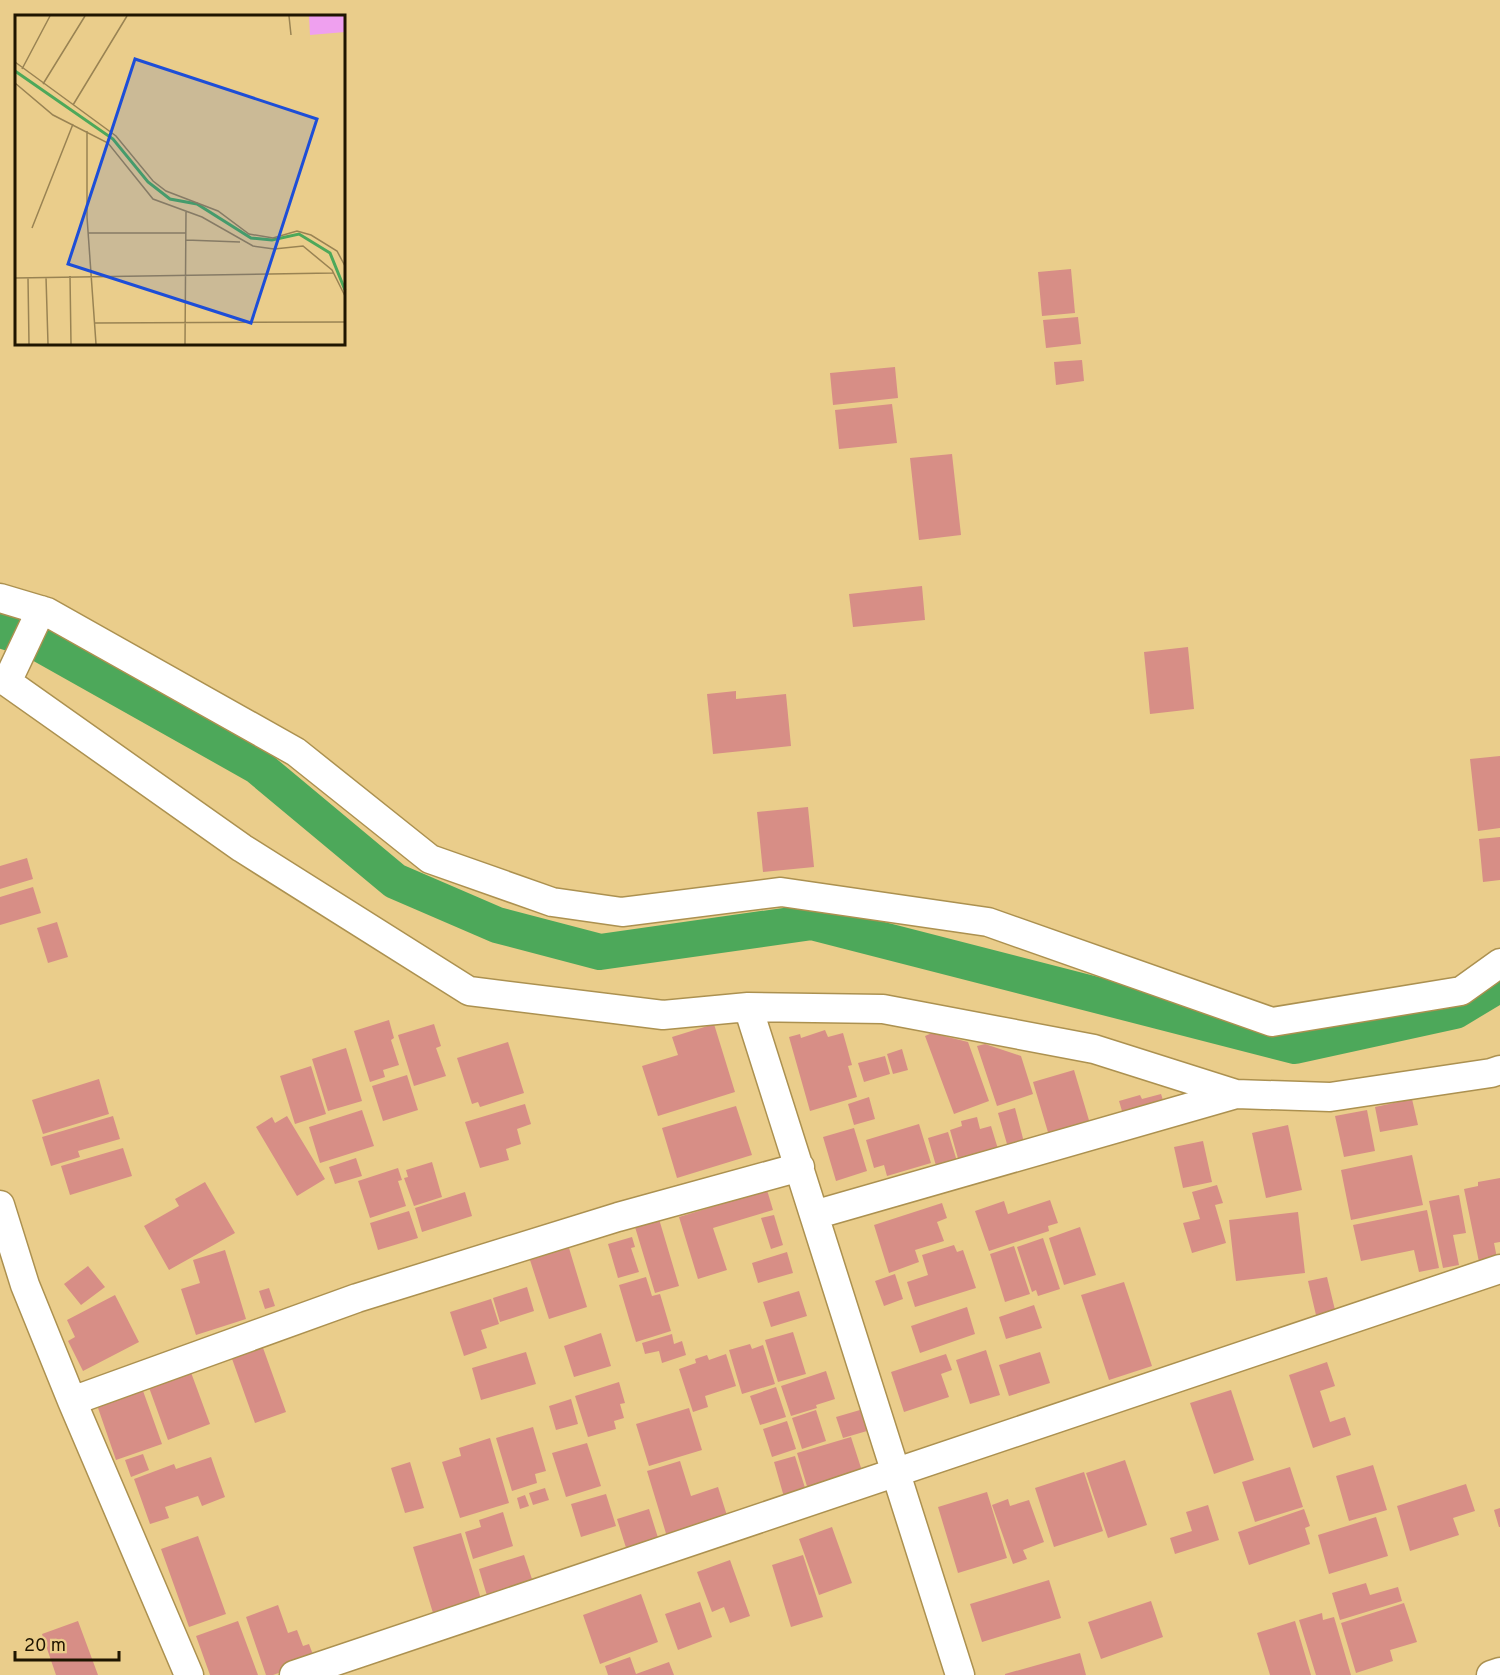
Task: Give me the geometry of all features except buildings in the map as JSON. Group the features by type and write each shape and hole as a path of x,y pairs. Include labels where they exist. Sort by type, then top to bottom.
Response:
{"street":[{"path":"0,598 41,610 296,752 430,859 552,902 622,912 781,892 988,922 1272,1022 1461,991 1500,963"},
{"path":"41,610 3,681 242,848 470,991 663,1015 748,1007 883,1009 1094,1049 1236,1094 1330,1097 1500,1070"},
{"path":"748,1007 960,1675"},
{"path":"814,1215 1236,1094"},
{"path":"72,1401 357,1298 618,1217 800,1167"},
{"path":"0,1205 25,1285 189,1675"},
{"path":"294,1675 1500,1269"},
{"path":"1491,1675 1500,1672"}],"waterway":[{"path":"0,630 33,640 257,766 395,881 497,925 600,952 812,922 1295,1046 1455,1011 1500,984"}]}
